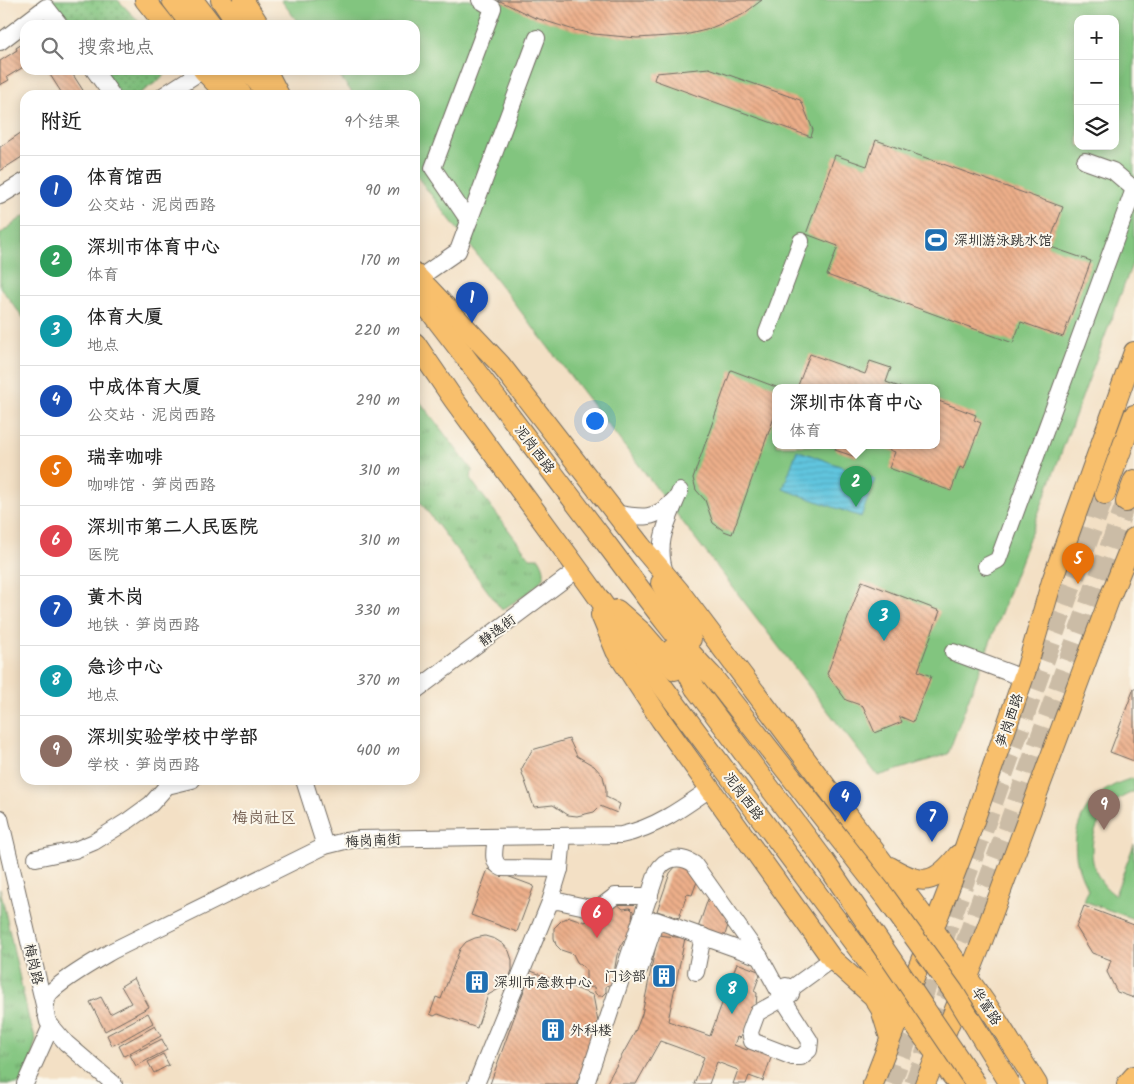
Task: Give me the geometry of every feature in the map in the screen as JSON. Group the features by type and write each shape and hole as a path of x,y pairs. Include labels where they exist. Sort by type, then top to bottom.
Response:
{"main road":[{"path":"172,0 187,20"},
{"path":"193,0 208,20"},
{"path":"221,0 235,20"},
{"path":"243,0 256,20"},
{"path":"146,2 161,20"},
{"path":"208,75 222,90"},
{"path":"228,75 239,90"},
{"path":"251,75 265,90"},
{"path":"269,75 276,90"},
{"path":"279,75 284,90"},
{"name":"泥岗西路","path":"420,285 500,364 666,576 934,930"},
{"name":"泥岗西路","path":"420,287 482,378 688,651 712,676 886,898 953,991"},
{"name":"泥岗西路","path":"420,317 620,579 686,669 695,688 824,859 976,1084"},
{"name":"泥岗西路","path":"420,350 640,656 902,1007"},
{"name":"笋岗西路","path":"873,1084 965,847 1023,678 1052,581 1134,352"},
{"path":"1105,494 1134,415"},
{"path":"1126,502 1134,480"},
{"path":"925,1084 968,978 1110,597 1134,538"},
{"name":"泥岗西路","path":"641,546 712,676"},
{"path":"584,576 616,651 661,720 832,959 873,996 881,1009 890,1038"},
{"name":"泥岗西路","path":"584,576 643,633 679,674 695,688"},
{"path":"884,863 912,879 928,880 944,872 965,847"},
{"name":"华富路","path":"934,930 968,978 1037,1084"},
{"name":"华富路","path":"953,991 1010,1084"},
{"path":"902,1007 958,1084"},
{"path":"1127,1084 1134,1076"}],"street":[{"path":"469,222 433,168 493,8 480,0"},
{"path":"28,20 46,6 56,20"},
{"path":"0,42 20,26"},
{"path":"420,278 458,250 537,38"},
{"path":"98,75 108,90"},
{"path":"172,90 195,75"},
{"path":"986,566 998,560 1134,189 1113,171 1085,161"},
{"path":"0,196 20,184"},
{"path":"767,333 801,241"},
{"path":"615,513 634,517 656,515 673,501 680,491 660,548 666,576"},
{"name":"静逸街","path":"420,688 584,576"},
{"path":"953,652 1023,678"},
{"path":"36,858 75,850 94,842 144,809 167,786 171,785"},
{"path":"306,785 325,846"},
{"name":"梅岗南街","path":"25,1084 41,1050 48,1019 46,1001 50,994 80,971 112,951 325,846 345,840 360,839 621,835 634,833 659,822 711,788"},
{"name":"梅岗路","path":"0,818 48,1019 66,1043 114,1084"},
{"path":"476,1084 550,902 561,861 563,836"},
{"path":"496,837 494,862 502,868 561,861"},
{"path":"586,1084 628,964 657,872 663,863 673,858 679,858 690,862 696,867 760,957 778,990 786,986 787,993 832,959"},
{"path":"550,902 558,901 595,909 615,896 650,896"},
{"path":"628,964 640,968 656,920 760,957"},
{"path":"696,972 703,936"}],"green space":[{"path":"45,0 118,0 137,20 60,20"},
{"path":"281,0 1134,0 1134,259 948,754 878,776 420,181 420,90 350,90 339,75 420,75 420,20 296,20"},
{"path":"103,75 165,75 144,90 114,90"},
{"path":"20,219 20,313 0,287 0,234"},
{"path":"420,402 472,470 471,480 530,558 539,558 544,569 543,577 531,591 502,610 420,502"},
{"path":"1134,778 1134,792 1119,799 1107,810 1099,823 1093,838 1092,854 1095,869 1103,883 1115,895 1134,844 1134,919 1084,901 1088,889 1080,871 1076,854 1076,837 1080,821 1088,806 1100,794 1115,785"},
{"path":"0,888 29,1020 36,1039 25,1084 0,1084"}],"water":[{"path":"797,450 875,479 861,517 783,489"}],"building":[{"path":"498,0 762,0 742,15 706,30 685,35 637,38 574,30 533,17"},
{"path":"20,45 20,69 7,77 9,80 0,85 0,61 17,50 16,48"},
{"path":"709,68 800,100 813,130 811,137 654,80 656,73"},
{"path":"50,75 73,75 83,90 60,90"},
{"path":"20,133 20,158 0,171 0,147"},
{"name":"深圳游泳跳水馆","path":"876,140 1063,207 1048,246 1091,261 1063,337 1021,322 1013,343 827,275 838,246 806,234 835,155 867,166"},
{"path":"810,354 865,374 870,361 891,368 886,382 891,384 799,384"},
{"path":"731,370 772,385 772,423 732,534 713,523 705,500 696,490 693,478"},
{"path":"940,402 976,415 974,420 981,423 964,469 960,467 951,491 889,468 895,452 888,449 940,449"},
{"path":"835,449 859,449 856,457"},
{"path":"862,581 940,611 918,671 931,676 913,722 899,716 902,722 875,733 863,706 846,700 827,674"},
{"path":"1134,688 1134,761 1110,752"},
{"path":"569,739 577,756 594,766 603,776 606,797 620,804 617,813 600,806 594,812 577,816 568,815 553,805 534,807 521,770 532,750"},
{"path":"681,865 699,876 692,895 687,894 679,918 657,911 670,873 676,866"},
{"path":"488,869 534,886 517,932 471,915"},
{"path":"708,899 720,903 730,919 724,938 698,928"},
{"path":"616,903 623,909 630,908 633,911 632,919 637,925 623,942 617,955 615,983 606,986 606,992 602,996 598,996 595,993 594,987 586,988 586,969 577,962 573,954 561,950 556,945 554,928 562,920 570,917 585,922 590,919 604,917"},
{"path":"1084,906 1134,925 1134,998 1117,992 1107,972 1111,960 1092,953 1076,927"},
{"name":"门诊部","path":"658,935 685,938 668,1021 710,1036 737,963 761,972 754,991 757,993 756,1006 744,1033 740,1038 737,1037 734,1045 747,1050 748,1047 772,1055 763,1081 749,1076 746,1084 733,1084 738,1070 717,1062 709,1084 694,1084 704,1057 660,1041 636,1084 606,1084 635,1032 642,1014"},
{"name":"深圳市急救中心","path":"485,936 503,944 509,951 512,960 512,970 504,986 488,995 477,1028 438,1014 434,1016 430,1014 436,997 441,999 460,949 466,942"},
{"name":"外科楼","path":"531,971 593,995 598,1022 584,1067 576,1084 490,1084"},
{"path":"134,978 149,1007 105,1031 90,1002 101,997 110,1014 131,1003 121,986"},
{"path":"148,1013 153,1023 112,1046 107,1035"},
{"path":"155,1026 161,1036 124,1056 119,1046"},
{"path":"162,1039 167,1050 136,1066 130,1055"},
{"path":"163,1054 169,1065 154,1073 148,1062"}],"tunnel":[{"path":"891,1084 1105,494"},
{"path":"914,1084 1126,502"}],"place":[{"name":"深圳游泳跳水馆","path":"936,240"},
{"name":"体育馆西","path":"472,323"},
{"name":"深圳市体育中心","path":"856,507"},
{"name":"瑞幸咖啡","path":"1078,584"},
{"name":"体育大厦","path":"884,641"},
{"name":"中成体育大厦","path":"845,822"},
{"name":"深圳实验学校中学部","path":"1104,830"},
{"name":"黄木岗","path":"932,842"},
{"name":"深圳市第二人民医院","path":"597,938"},
{"name":"门诊部","path":"664,976"},
{"name":"深圳市急救中心","path":"477,982"},
{"name":"急诊中心","path":"732,1014"},
{"name":"外科楼","path":"553,1030"}],"district":[{"name":"梅岗社区","path":"264,817"}]}
